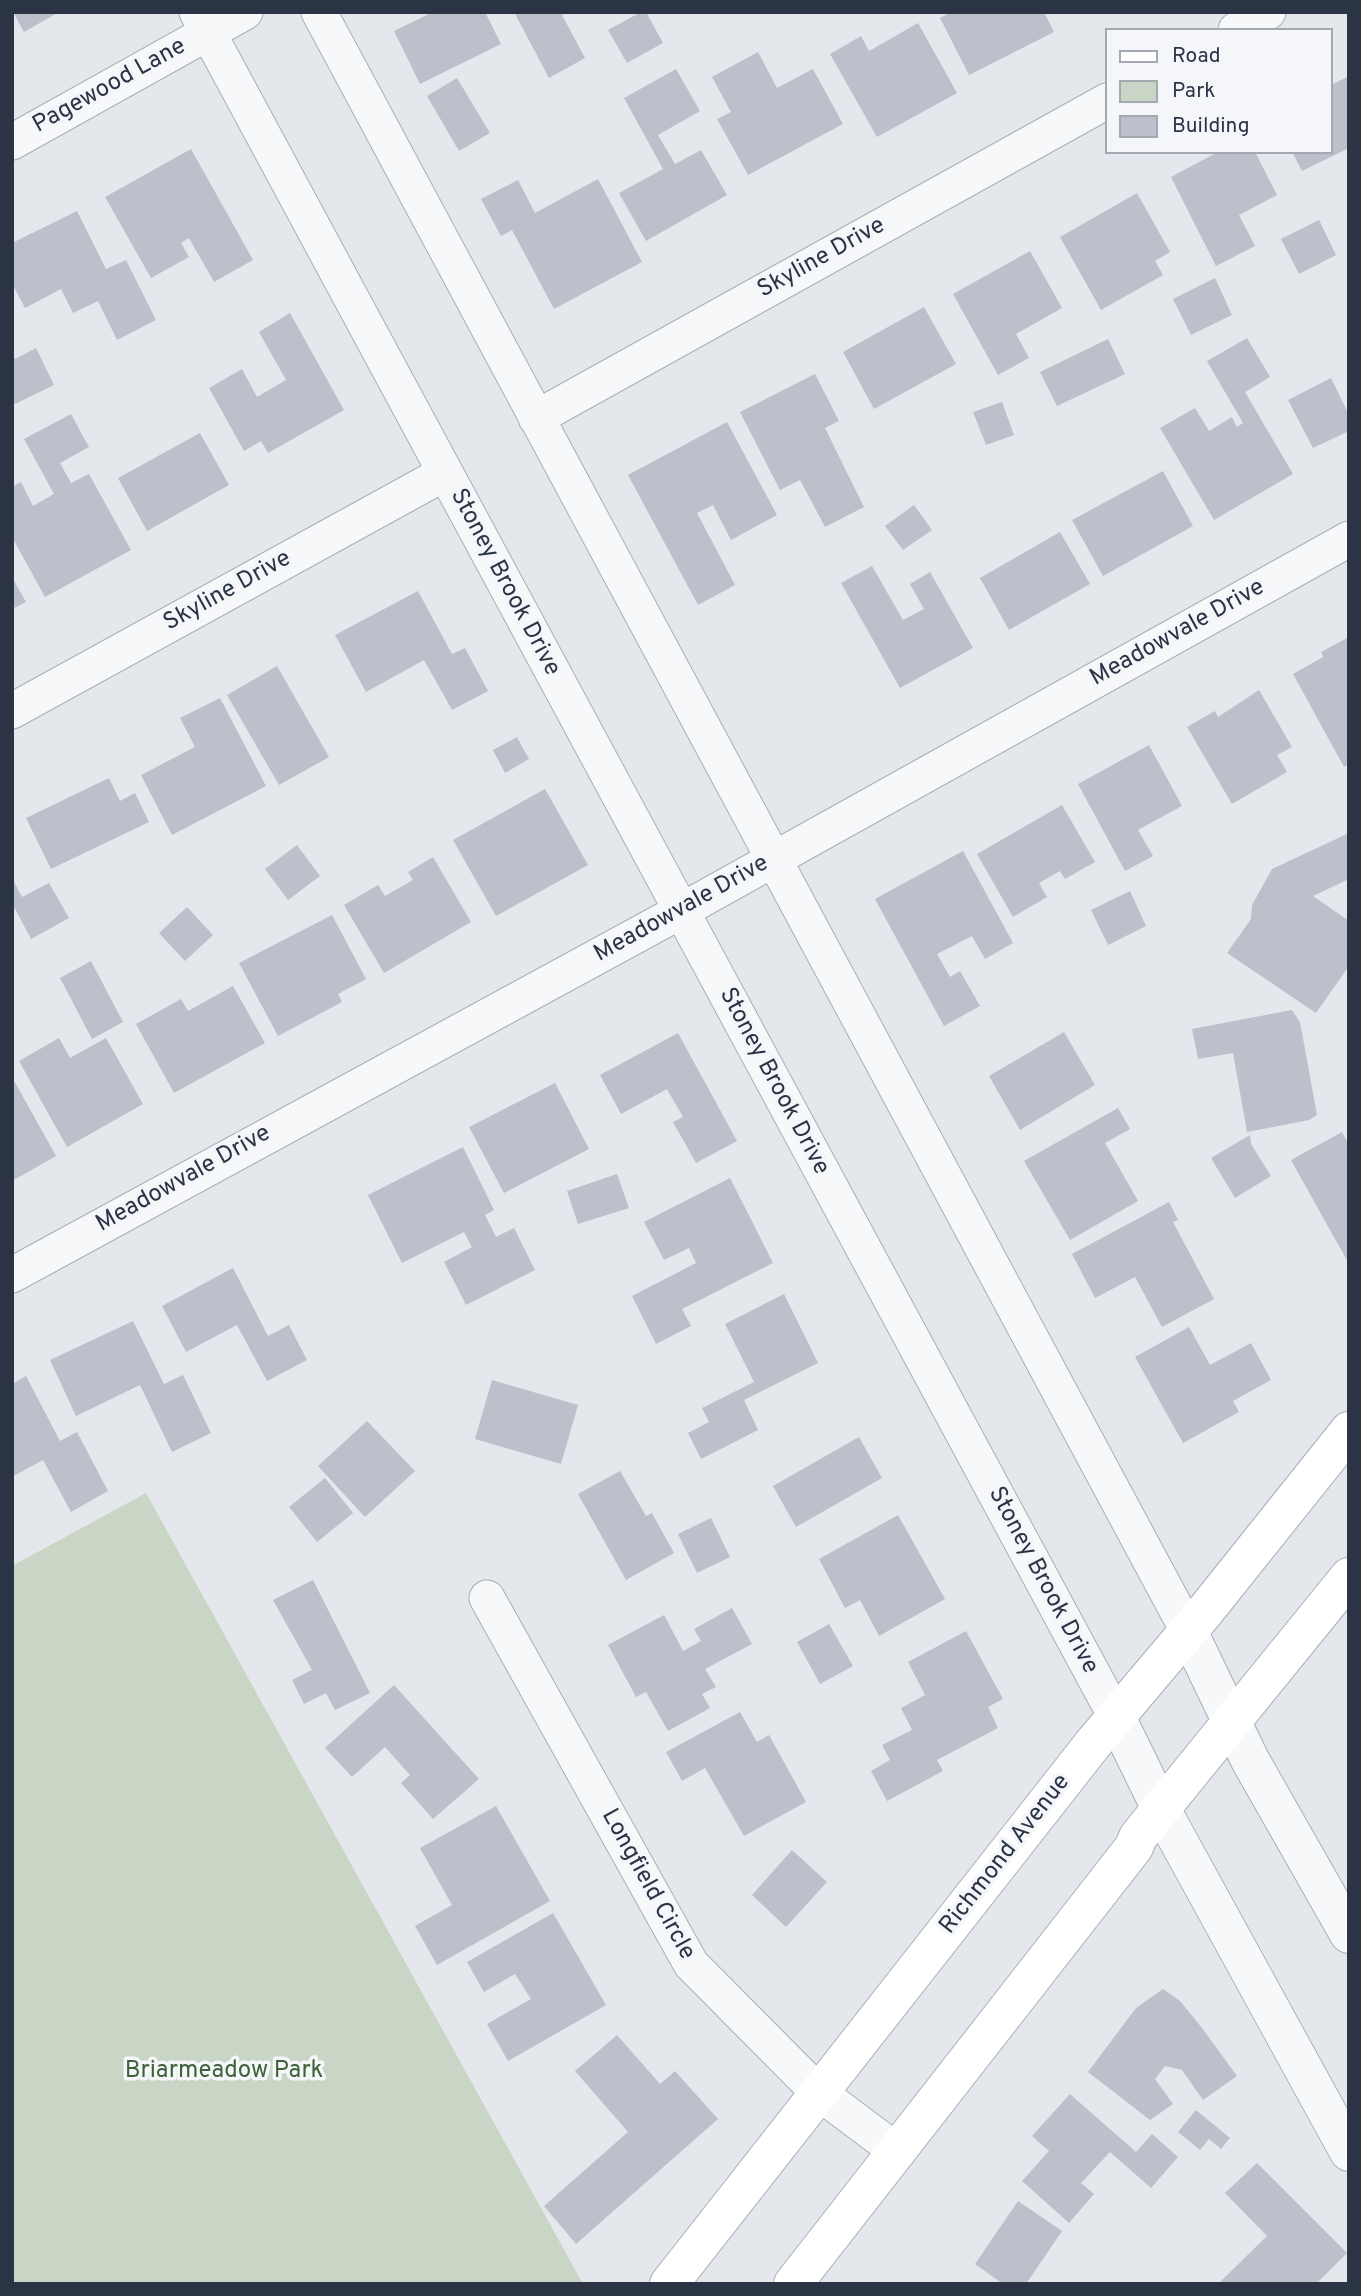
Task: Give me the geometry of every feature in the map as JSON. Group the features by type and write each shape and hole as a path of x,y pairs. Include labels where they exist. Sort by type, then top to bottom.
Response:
{"main road":[{"name":"Richmond Avenue","path":"669,2284 1116,1717 1187,1629 1206,1610 1349,1431"},
{"path":"793,2284 898,2152 1138,1837 1162,1811 1349,1577"}],"street":[{"name":"Pagewood Lane","path":"12,142 202,23 245,12"},
{"path":"319,12 1187,1629 1232,1723 1349,1934"},
{"path":"1240,28 1268,12"},
{"name":"Stoney Brook Drive","path":"202,23 1116,1717 1162,1811 1349,2152"},
{"name":"Skyline Drive","path":"536,418 1106,102"},
{"name":"Skyline Drive","path":"12,711 445,473"},
{"name":"Meadowvale Drive","path":"12,1275 681,911 1349,539"},
{"name":"Longfield Circle","path":"487,1598 691,1964 818,2092 898,2152"}],"green space":[{"name":"Briarmeadow Park","path":"146,1493 583,2284 14,2284 12,1566"}],"building":[{"path":"13,12 59,12 24,32"},
{"path":"433,12 485,12 501,44 420,84 394,31"},
{"path":"514,12 568,12 562,15 585,58 549,78"},
{"path":"641,12 646,12 663,43 627,63 608,30"},
{"path":"951,12 1044,12 1054,32 969,75 940,18"},
{"path":"918,23 957,93 877,137 830,54 861,36 869,51"},
{"path":"758,52 777,88 813,69 843,124 748,175 717,119 731,112 712,77"},
{"path":"676,69 700,111 658,135 675,164 701,150 727,195 646,241 619,193 663,169 624,98"},
{"path":"1349,76 1349,148 1302,171 1293,154 1333,154 1333,84"},
{"path":"457,78 490,133 459,151 427,96"},
{"path":"191,149 253,260 214,282 189,238 181,243 189,257 151,278 105,197"},
{"path":"1214,154 1256,154 1277,195 1239,215 1255,246 1216,266 1171,177"},
{"path":"598,179 642,262 554,309 512,230 501,236 481,199 518,180 535,213"},
{"path":"1137,193 1170,252 1155,261 1163,275 1101,310 1060,237"},
{"path":"77,211 106,269 126,260 156,320 117,340 98,301 73,313 61,289 25,308 12,283 12,243"},
{"path":"1319,220 1336,255 1299,274 1281,239"},
{"path":"1030,251 1062,308 1016,334 1029,358 998,375 953,294"},
{"path":"1215,278 1232,315 1191,335 1173,299"},
{"path":"924,307 956,364 874,409 843,352"},
{"path":"290,313 344,410 268,453 261,441 244,451 209,388 242,369 257,397 286,380 259,332"},
{"path":"1247,338 1270,377 1245,392 1293,474 1214,520 1160,428 1195,408 1209,431 1232,417 1237,427 1243,423 1207,361"},
{"path":"1108,339 1125,374 1057,406 1040,372"},
{"path":"36,348 54,385 15,404 12,399 12,353 15,359"},
{"path":"815,374 839,421 825,428 864,507 825,527 800,480 780,490 740,412"},
{"path":"1331,378 1349,415 1349,431 1313,448 1288,400"},
{"path":"1002,402 1014,435 986,445 973,412"},
{"path":"71,414 89,447 60,463 71,483 89,474 131,550 45,597 12,537 12,487 21,482 33,506 54,494 24,439"},
{"path":"727,422 777,515 731,540 713,505 697,513 735,585 698,605 628,475"},
{"path":"200,433 229,485 147,531 118,478"},
{"path":"1163,471 1193,526 1103,576 1072,520"},
{"path":"914,505 932,530 903,550 885,526"},
{"path":"1060,532 1090,584 1009,630 980,578"},
{"path":"872,566 903,620 924,609 910,584 930,572 973,648 900,688 841,583"},
{"path":"12,577 26,602 12,609"},
{"path":"418,591 452,654 465,648 488,691 452,710 424,660 366,692 335,635"},
{"path":"1349,637 1349,764 1344,767 1293,674 1323,657 1321,652"},
{"path":"277,666 329,757 279,785 227,695"},
{"path":"1259,690 1292,747 1277,755 1287,772 1232,804 1187,727 1215,711 1218,717"},
{"path":"220,698 266,786 172,835 141,775 195,747 180,718"},
{"path":"517,737 529,759 505,773 493,750"},
{"path":"1149,745 1182,806 1138,830 1153,856 1125,871 1078,784"},
{"path":"109,778 120,801 135,793 149,822 51,869 26,818"},
{"path":"545,789 588,865 496,916 453,840"},
{"path":"1062,805 1095,862 1065,879 1060,871 1039,883 1047,897 1013,917 977,854"},
{"path":"1349,833 1349,879 1313,896 1349,921 1349,966 1316,1013 1227,953 1251,919 1252,905 1272,869"},
{"path":"297,845 320,876 288,900 265,869"},
{"path":"963,851 1013,943 985,959 972,936 937,954 950,977 960,971 980,1006 944,1026 875,899"},
{"path":"433,857 471,922 384,973 344,905 378,885 385,896 413,880 408,872"},
{"path":"12,878 22,897 49,883 69,918 31,939 12,903"},
{"path":"1130,891 1146,926 1108,945 1091,910"},
{"path":"187,907 213,935 185,961 159,933"},
{"path":"332,915 366,979 338,994 342,1002 278,1036 239,963"},
{"path":"91,961 123,1022 92,1039 60,978"},
{"path":"233,986 265,1043 174,1093 136,1024 181,999 188,1011"},
{"path":"1292,1010 1300,1022 1317,1115 1309,1120 1247,1132 1233,1053 1198,1059 1192,1029"},
{"path":"1064,1032 1095,1085 1020,1130 989,1076"},
{"path":"678,1033 737,1141 696,1163 673,1122 683,1117 667,1089 621,1114 600,1075"},
{"path":"59,1038 70,1058 106,1038 143,1104 67,1147 19,1061"},
{"path":"12,1077 56,1156 12,1181"},
{"path":"555,1083 589,1149 504,1193 469,1127"},
{"path":"1118,1108 1130,1129 1105,1143 1138,1201 1070,1240 1024,1161"},
{"path":"1342,1132 1349,1145 1349,1264 1291,1160"},
{"path":"1250,1135 1251,1144 1271,1176 1235,1198 1211,1158"},
{"path":"463,1147 494,1210 485,1215 496,1237 514,1228 535,1270 466,1305 444,1262 472,1247 464,1232 402,1263 368,1195"},
{"path":"617,1174 629,1208 578,1224 567,1191"},
{"path":"730,1178 773,1263 682,1309 691,1326 656,1344 632,1296 696,1263 689,1248 664,1260 644,1222"},
{"path":"1169,1202 1178,1220 1173,1222 1214,1299 1162,1327 1135,1277 1095,1298 1072,1254"},
{"path":"233,1268 268,1336 289,1325 307,1360 267,1381 237,1325 186,1352 162,1306"},
{"path":"784,1294 818,1363 744,1400 758,1430 701,1459 688,1433 709,1422 702,1408 754,1382 725,1324"},
{"path":"133,1321 164,1384 183,1375 211,1433 172,1452 140,1385 76,1416 50,1360"},
{"path":"1189,1327 1210,1365 1251,1343 1271,1380 1233,1401 1239,1412 1183,1443 1135,1357"},
{"path":"26,1376 60,1441 77,1432 108,1491 71,1512 43,1460 12,1477 12,1384"},
{"path":"492,1380 578,1405 561,1464 475,1439"},
{"path":"367,1421 415,1471 365,1517 318,1466"},
{"path":"859,1437 882,1478 796,1527 773,1486"},
{"path":"620,1471 646,1516 652,1513 674,1553 626,1580 578,1494"},
{"path":"325,1478 353,1513 317,1542 289,1507"},
{"path":"898,1515 945,1599 879,1636 860,1600 845,1608 819,1559"},
{"path":"711,1518 730,1557 697,1573 678,1534"},
{"path":"313,1580 370,1693 335,1710 326,1693 304,1704 292,1680 312,1670 273,1600"},
{"path":"732,1608 752,1644 705,1669 716,1687 702,1694 710,1708 668,1731 646,1692 636,1697 608,1645 664,1615 683,1651 701,1641 694,1629"},
{"path":"829,1624 853,1666 820,1684 797,1642"},
{"path":"966,1631 1003,1699 988,1707 998,1728 937,1760 943,1771 887,1801 871,1771 890,1760 882,1745 912,1730 901,1708 925,1695 908,1662"},
{"path":"394,1685 479,1779 433,1819 401,1783 410,1775 385,1747 352,1777 325,1748"},
{"path":"740,1712 757,1742 769,1735 806,1802 744,1836 705,1768 682,1781 666,1752"},
{"path":"496,1806 550,1901 437,1965 415,1926 452,1905 420,1848"},
{"path":"792,1850 827,1882 786,1927 752,1895"},
{"path":"553,1913 606,2005 508,2061 487,2024 531,1999 515,1974 484,1992 467,1962"},
{"path":"1163,1989 1180,2001 1237,2076 1203,2100 1182,2070 1165,2066 1155,2079 1173,2104 1150,2120 1088,2072 1136,2008"},
{"path":"617,2035 660,2084 675,2071 718,2119 576,2244 544,2206 628,2132 575,2071"},
{"path":"1070,2094 1136,2152 1152,2134 1178,2157 1151,2188 1110,2152 1081,2183 1094,2194 1069,2223 1022,2181 1049,2151 1032,2136"},
{"path":"1196,2110 1230,2138 1221,2149 1209,2139 1200,2150 1178,2132"},
{"path":"1257,2163 1347,2253 1316,2284 1218,2284 1267,2236 1225,2193"},
{"path":"1018,2201 1062,2231 1026,2284 1003,2284 975,2264"}]}
